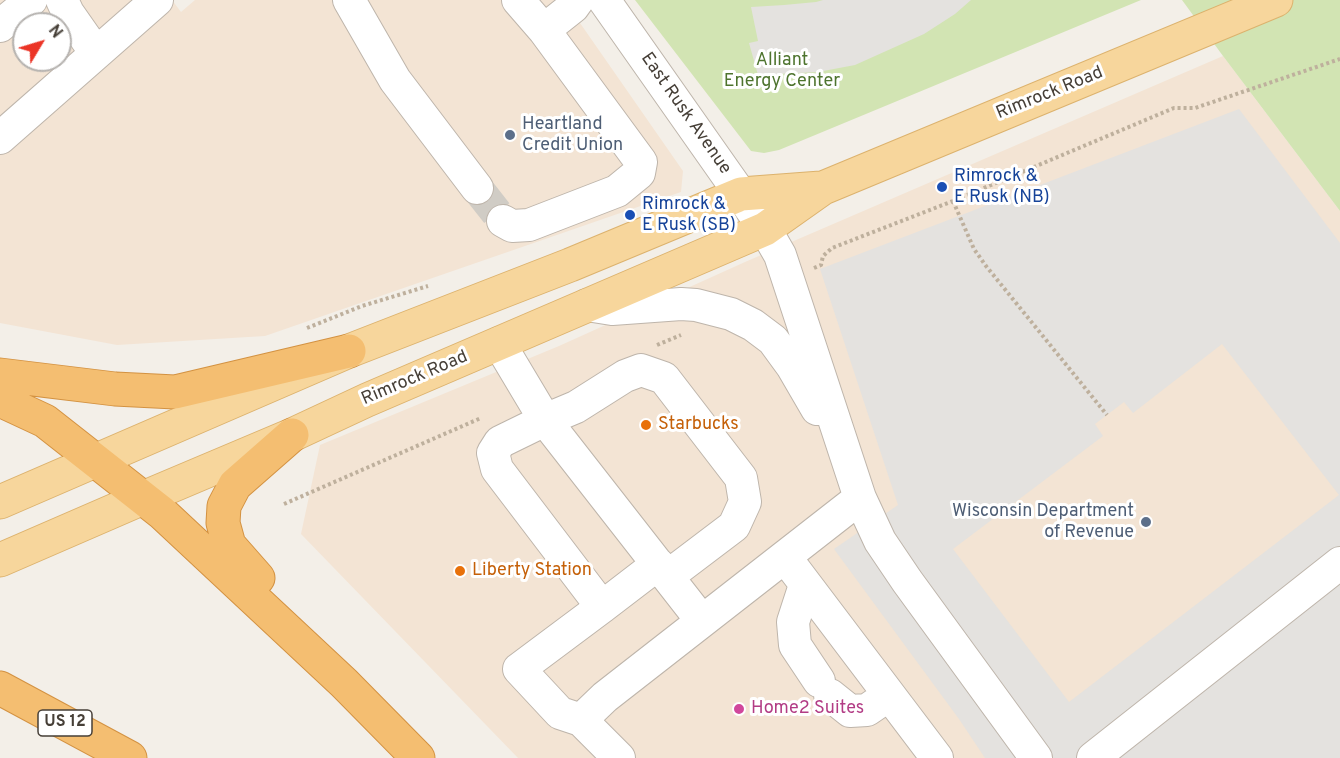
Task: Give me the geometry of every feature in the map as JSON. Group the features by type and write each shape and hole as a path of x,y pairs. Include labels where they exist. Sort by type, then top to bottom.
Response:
{"highway":[{"path":"0,375 115,389 175,392 349,351"},
{"path":"0,400 45,421 162,513 344,683 418,758"},
{"path":"292,435 235,485 224,506 223,523 229,545 307,633 344,683"},
{"name":"US 12","path":"0,688 130,758"}],"main road":[{"name":"Rimrock Road","path":"0,561 765,229 823,188 1235,7 1276,0"},
{"name":"Rimrock Road","path":"0,502 349,351 570,265 741,195 823,188"}],"street":[{"path":"0,26 31,0"},
{"path":"62,0 68,13 96,53"},
{"path":"0,138 157,0"},
{"path":"349,0 394,80 477,188"},
{"path":"503,222 512,226 529,225 616,191 639,173 641,162 544,30 518,0"},
{"path":"544,30 573,7 578,0"},
{"name":"East Rusk Avenue","path":"604,0 765,229 780,255 856,487"},
{"path":"587,305 612,309 696,305 731,314 753,325 773,340 814,401 880,540 907,581 1036,758"},
{"path":"499,343 545,420 702,621"},
{"path":"602,608 497,469 493,453 500,442 576,407 625,376 641,370 664,378 741,478 745,502 734,526 602,608 519,669 561,713 581,720 619,758"},
{"path":"581,720 605,697 784,557 856,487"},
{"path":"784,557 937,758"},
{"path":"1093,758 1340,562"},
{"path":"806,585 793,622 795,645 825,688 850,711 867,710 889,695"}],"path":[{"path":"1209,103 1340,59"},
{"path":"953,201 974,249 986,266 1107,415"}],"shaded area":[{"path":"0,0 172,0 181,12 195,0 564,0 683,171 681,192 265,336 117,345 0,323"},
{"path":"823,0 971,0 955,14 924,34 855,65 818,72 758,75 749,43 758,41 751,7"},
{"path":"1223,56 1340,211 1340,758 518,758 301,534 320,445 559,346 745,262"},
{"path":"1239,109 1340,243 1340,758 985,758 834,549 898,505 820,269","holes":["1222,344 1339,495 1069,702 953,549 1103,436 1095,424 1124,402 1133,413"]}],"green space":[{"name":"Alliant Energy Center","path":"635,0 1141,0 779,150 764,153 751,151"},
{"path":"1182,0 1340,0 1340,211 1223,56"}],"tunnel":[{"path":"477,188 503,221"}],"place":[{"name":"Heartland Credit Union","path":"510,135"},
{"name":"Rimrock & E Rusk (NB)","path":"942,187"},
{"name":"Rimrock & E Rusk (SB)","path":"630,215"},
{"name":"Starbucks","path":"646,425"},
{"name":"Wisconsin Department of Revenue","path":"1146,522"},
{"name":"Liberty Station","path":"460,571"},
{"name":"Home2 Suites","path":"739,709"}]}
